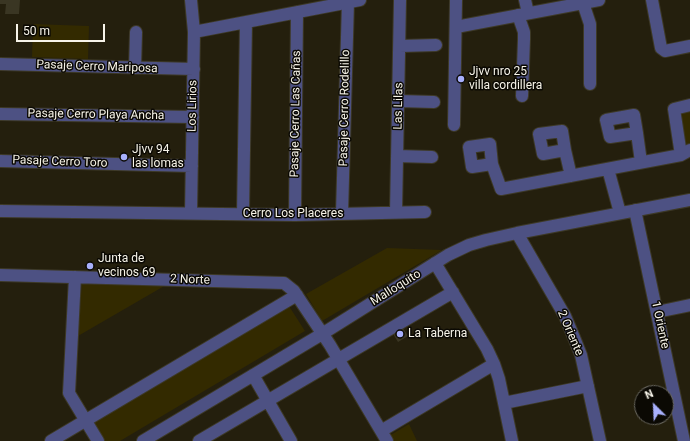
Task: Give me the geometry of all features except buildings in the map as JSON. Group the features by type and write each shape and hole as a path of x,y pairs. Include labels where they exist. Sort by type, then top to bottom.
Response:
{"street":[{"name":"Los Lirios","path":"191,0 194,32 191,213"},
{"path":"194,32 360,0"},
{"name":"Las Lilas","path":"396,212 400,0"},
{"path":"454,125 456,0"},
{"path":"522,96 524,40 523,14 525,0"},
{"path":"456,27 597,0"},
{"path":"652,0 661,48 665,51 690,46"},
{"name":"Pasaje Cerro Rodelillo","path":"342,213 348,2"},
{"path":"583,3 590,24 590,84"},
{"name":"Pasaje Cerro Las Cañas","path":"295,215 297,12"},
{"path":"243,214 246,22"},
{"path":"135,68 136,32"},
{"path":"400,46 436,45"},
{"name":"Pasaje Cerro Mariposa","path":"0,64 194,70"},
{"path":"399,101 434,102"},
{"path":"492,164 501,189 608,170 685,152 674,109 690,105"},
{"name":"Pasaje Cerro Playa Ancha","path":"0,114 193,117"},
{"path":"637,133 641,162"},
{"path":"565,150 571,176"},
{"path":"397,156 432,157"},
{"name":"Pasaje Cerro Toro","path":"0,161 192,166"},
{"path":"608,170 620,213"},
{"name":"Malloquito","path":"676,202 690,194"},
{"name":"Malloquito","path":"143,441 322,334 435,263 469,245 517,233 690,200"},
{"name":"1 Oriente","path":"635,210 684,441"},
{"name":"Cerro Los Placeres","path":"0,211 295,215 425,212"},
{"name":"2 Oriente","path":"517,233 570,328 580,355 600,441"},
{"path":"435,263 487,349 494,364 512,441"},
{"name":"2 Norte","path":"0,275 284,283 294,290 297,295"},
{"path":"75,277 69,393 98,441"},
{"path":"199,441 453,292"},
{"path":"50,441 297,295 338,359 384,436 494,364"},
{"path":"657,312 690,305"},
{"path":"253,375 291,441"},
{"path":"504,403 588,386"}],"shaded area":[{"path":"33,24 89,26 88,59 32,57"},
{"path":"690,109 690,145 684,149 678,112"},
{"path":"387,248 442,250 322,321 306,294"},
{"path":"82,280 166,285 78,336"},
{"path":"287,303 305,331 120,441 104,441 91,421"},
{"path":"409,424 417,441 392,441 389,436"}],"place":[{"name":"Jjvv nro 25 villa cordillera","path":"461,79"},
{"name":"Jjvv 94 las lomas","path":"124,157"},
{"name":"Junta de vecinos 69","path":"90,266"},
{"name":"La Taberna","path":"400,334"}]}
